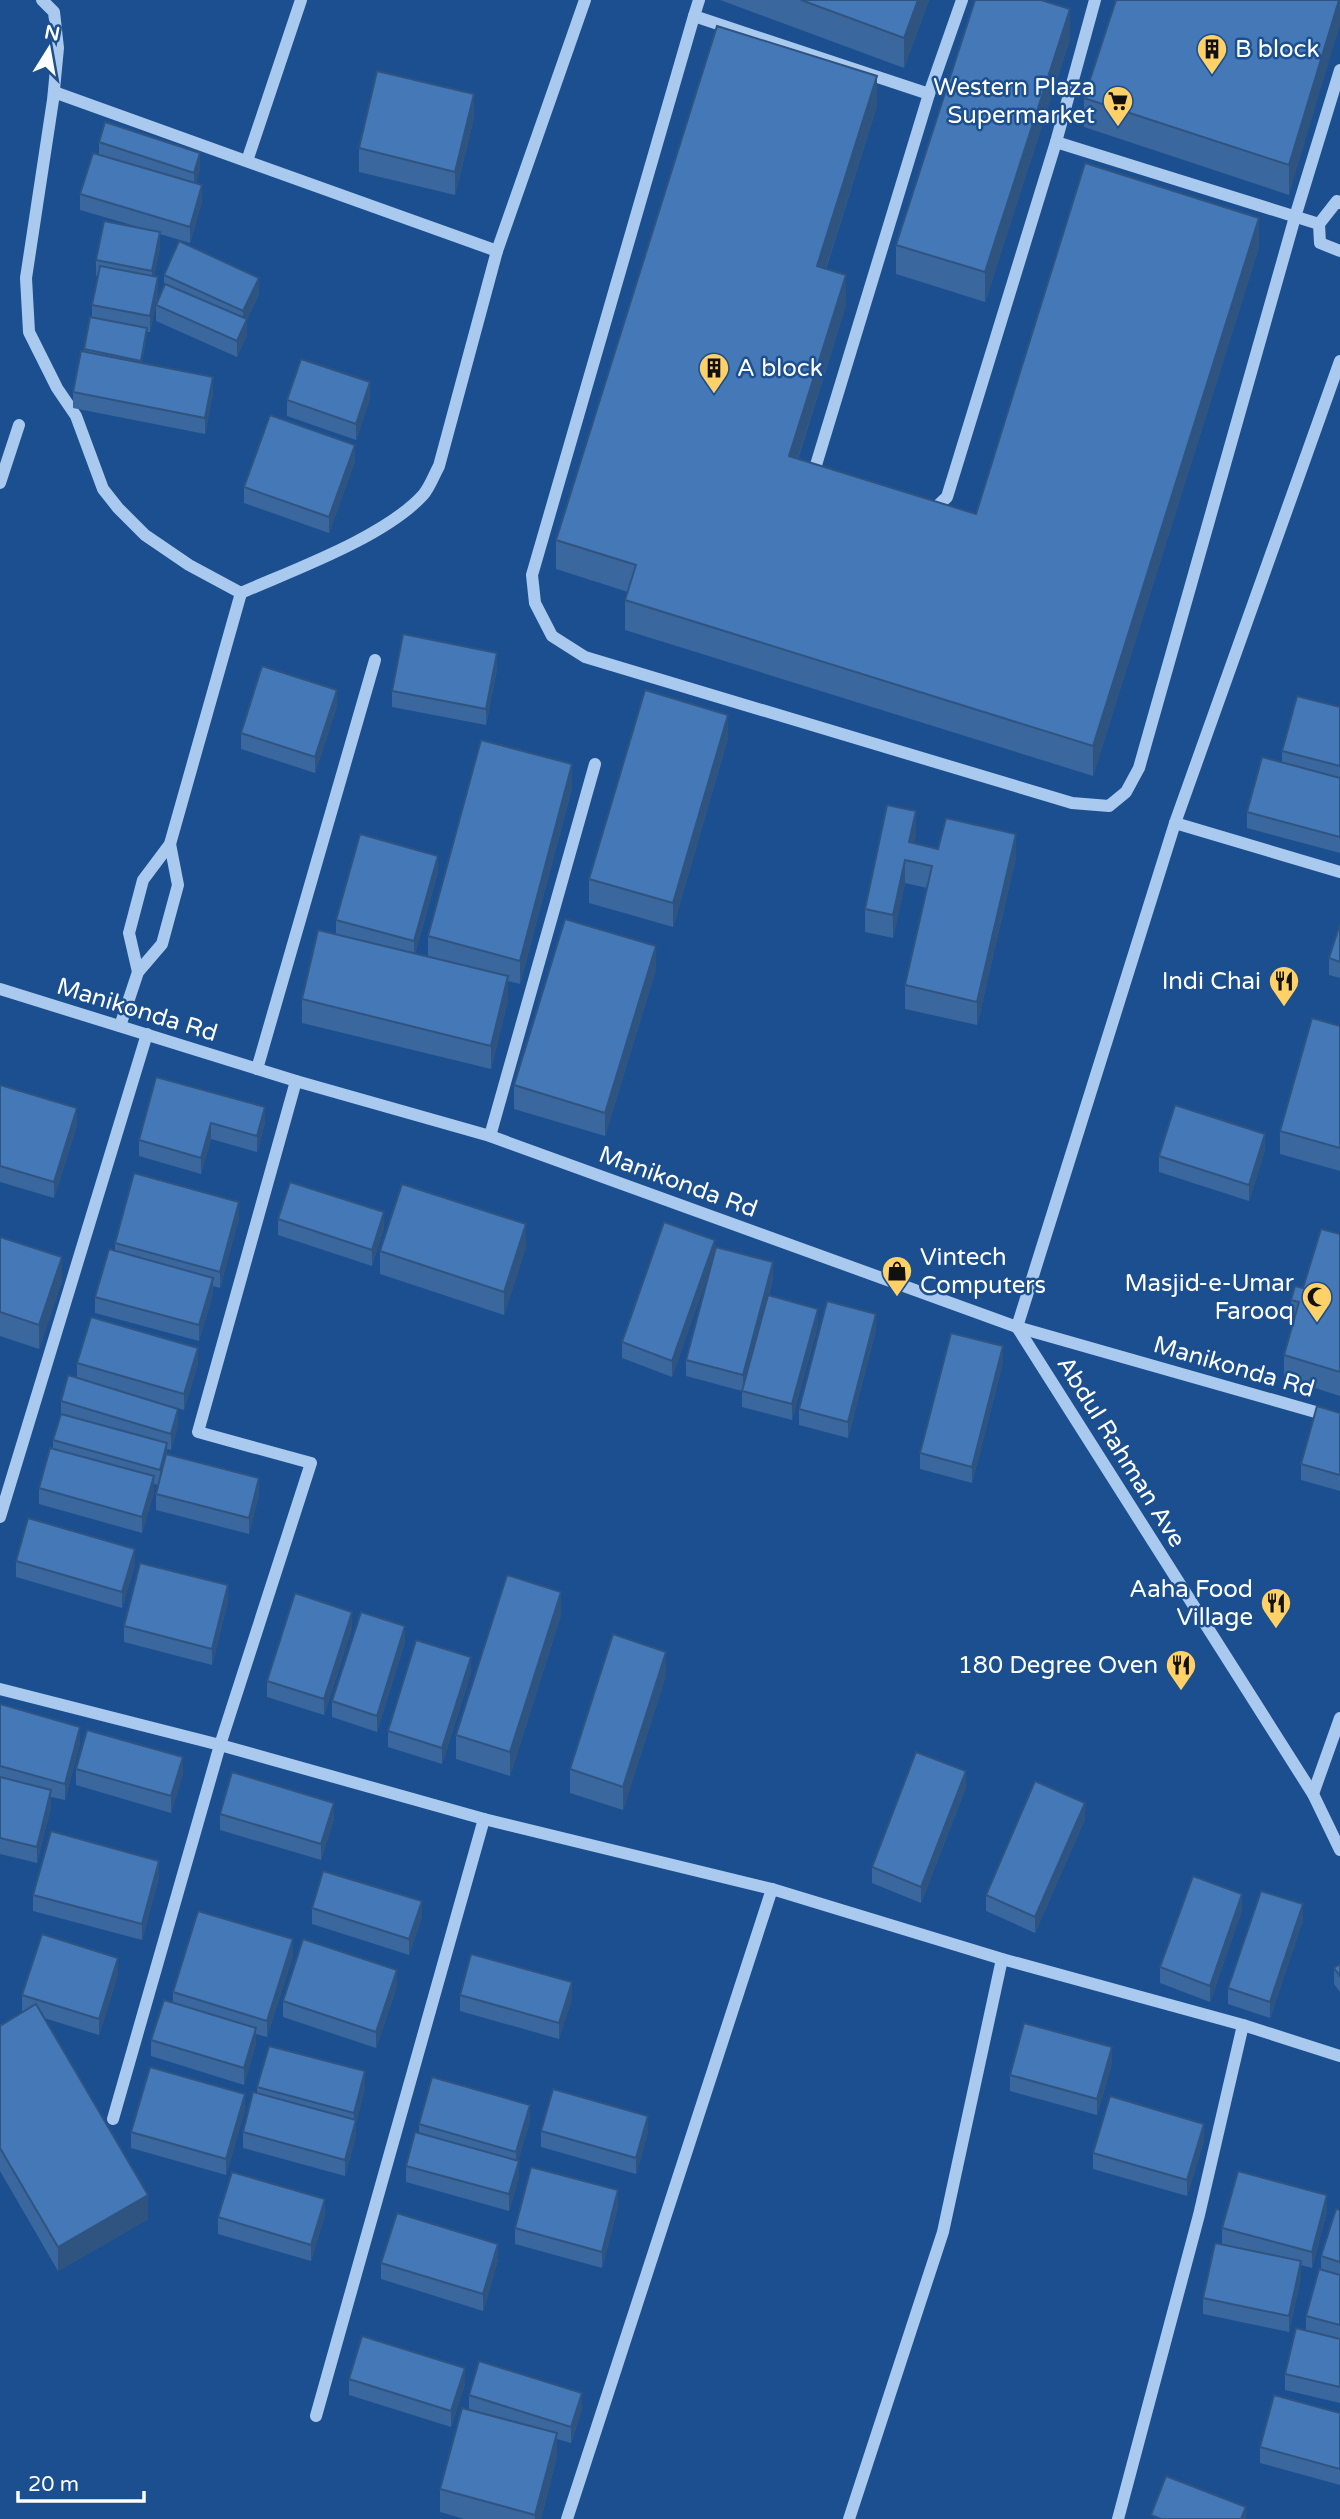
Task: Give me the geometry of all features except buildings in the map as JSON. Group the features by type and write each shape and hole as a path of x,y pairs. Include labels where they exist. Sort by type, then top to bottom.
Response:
{"street":[{"path":"43,0 54,12 58,48 54,92 26,278 29,332 57,388 76,416 103,489 111,499 145,535 189,565 241,593"},
{"path":"247,161 301,0"},
{"path":"241,593 313,562 389,523 424,494 439,466 497,251 585,0"},
{"path":"699,0 533,575 535,603 552,636 585,657 1072,803 1109,806 1126,792 1139,768 1295,217 1340,70"},
{"path":"835,485 823,481 816,465 929,94 962,0"},
{"path":"920,509 932,513 947,497 1056,142 1095,0"},
{"path":"694,16 929,94"},
{"path":"54,92 497,251"},
{"path":"1056,142 1319,224"},
{"path":"1340,203 1337,201 1319,224 1320,243 1340,251"},
{"path":"1017,1327 1175,823 1340,361"},
{"path":"0,482 19,425"},
{"path":"138,972 129,933 143,880 170,844 241,593"},
{"path":"257,1069 375,660"},
{"path":"489,1136 595,764"},
{"path":"1175,823 1340,872"},
{"path":"120,1026 138,972 162,944 178,885 170,844"},
{"name":"Manikonda Rd","path":"0,989 296,1081 489,1136 1017,1327 1340,1419"},
{"path":"0,1517 147,1034"},
{"path":"113,2119 220,1745 311,1463 198,1432 296,1081"},
{"name":"Abdul Rahman Ave","path":"1017,1327 1313,1794 1340,1850"},
{"path":"0,1689 220,1745 484,1819 772,1889 1002,1959 1243,2025 1340,2056"},
{"path":"1313,1794 1340,1718"},
{"path":"316,2416 484,1819"},
{"path":"567,2519 772,1889"},
{"path":"849,2519 943,2232 1002,1959"},
{"path":"1118,2519 1199,2215 1243,2025"}],"place":[{"name":"B block","path":"1212,76"},
{"name":"Western Plaza Supermarket","path":"1118,128"},
{"name":"A block","path":"714,395"},
{"name":"Indi Chai","path":"1284,1008"},
{"name":"Vintech Computers","path":"897,1298"},
{"name":"Masjid-e-Umar Farooq","path":"1317,1324"},
{"name":"Aaha Food Village","path":"1276,1630"},
{"name":"180 Degree Oven","path":"1181,1692"}]}
